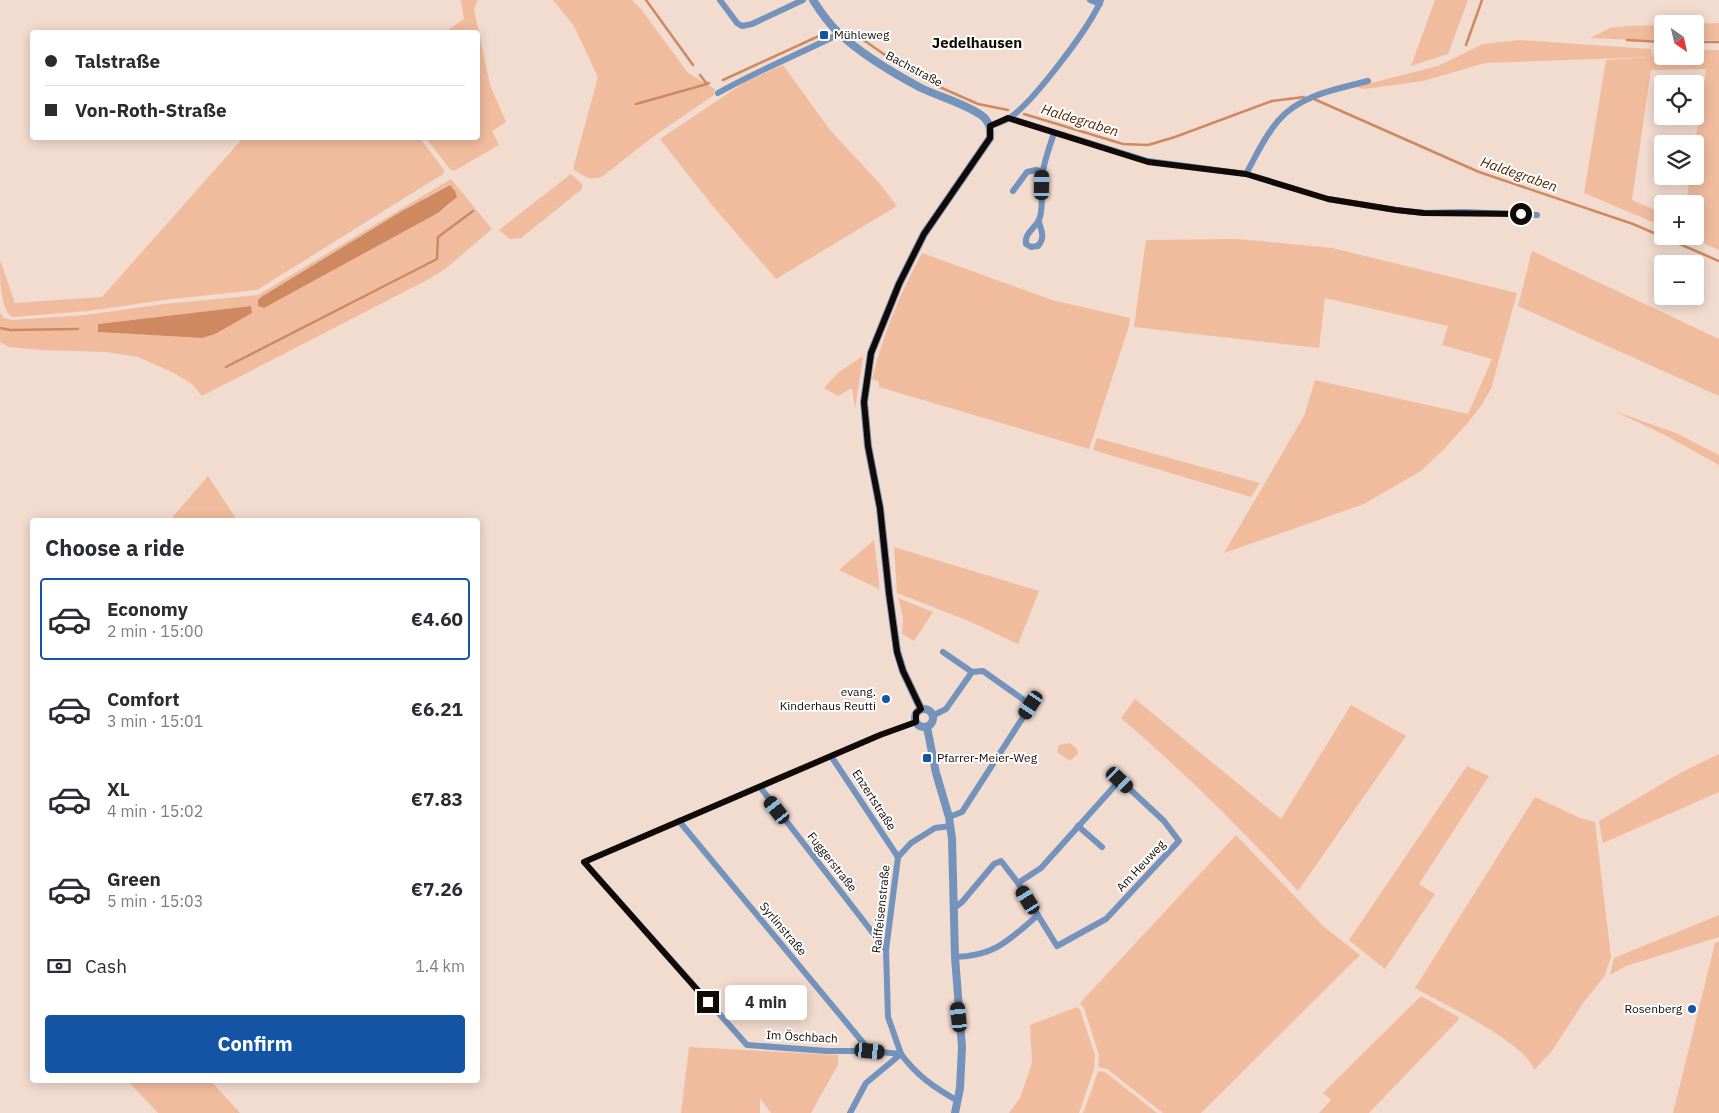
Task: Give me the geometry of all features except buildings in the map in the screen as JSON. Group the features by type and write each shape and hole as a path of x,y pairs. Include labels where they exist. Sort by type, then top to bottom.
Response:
{"street":[{"path":"720,0 737,23 742,26 752,24 803,0"},
{"name":"Bachstraße","path":"813,0 839,34 857,48 922,88 982,115 990,126"},
{"path":"921,709 903,671 897,652 880,508 868,446 864,402 871,353 909,262 924,234 990,138 990,126 1008,118 1027,102 1052,73 1101,2 1090,0"},
{"path":"718,94 744,78 785,61 839,34"},
{"path":"1246,174 1264,140 1278,120 1290,110 1318,93 1368,81"},
{"path":"1008,118 1148,162 1246,174 1328,199 1424,213 1466,212 1537,215"},
{"path":"1039,222 1042,209 1043,172 1054,133"},
{"path":"1013,191 1027,172 1036,170 1043,172"},
{"path":"943,652 972,672 983,671 1031,705 962,812 950,821"},
{"path":"934,715 946,709 972,672"},
{"path":"921,709 930,710 934,715 934,721 927,727 920,727 916,722 916,713 921,709"},
{"path":"679,821 880,735 916,722"},
{"path":"927,727 936,773 950,821 955,957 962,1047 958,1101 955,1113"},
{"name":"Enzertstraße","path":"831,756 898,857"},
{"name":"Am Heuweg","path":"954,908 962,902 994,864 1001,862 1018,883 1057,946 1106,919 1179,842 1164,821 1120,780 1041,868 1018,883"},
{"name":"Fuggerstraße","path":"760,787 886,950"},
{"name":"Im Öschbach","path":"679,821 584,862 747,1045 901,1054"},
{"name":"Syrlinstraße","path":"679,821 870,1051"},
{"name":"Raiffeisenstraße","path":"901,1054 888,1017 886,950 898,857 911,844 950,821"},
{"path":"1078,826 1102,847"},
{"path":"955,957 973,956 994,950 1008,941 1038,915"},
{"path":"850,1113 866,1083 901,1054 918,1075 958,1101"}],"shaded area":[{"path":"461,0 478,0 474,9 478,30 448,30 464,19"},
{"path":"553,0 632,0 641,9 688,73 715,89 714,95 654,136 603,176 591,178 580,174 573,169 598,77 574,26"},
{"path":"1435,0 1468,0 1448,54 1411,66"},
{"path":"1719,23 1719,40 1704,40 1704,24"},
{"path":"1654,25 1654,41 1590,38 1610,28"},
{"path":"480,38 490,85 506,122 492,131 499,145 454,171 450,169 428,140 480,140"},
{"path":"1520,40 1651,49 1652,56 1654,53 1654,65 1704,65 1704,50 1719,50 1719,250 1704,243 1704,195 1687,195 1689,185 1704,185 1704,135 1696,135 1698,125 1704,125 1704,83 1706,69 1651,70 1632,200 1654,210 1654,223 1584,193 1606,60 1652,57 1485,63 1423,81 1365,89 1355,87 1438,66 1483,44"},
{"path":"783,65 830,130 880,184 897,206 776,279 711,204 660,139 745,82"},
{"path":"241,140 422,140 444,170 443,174 257,290 164,300 88,311 13,317 5,308 3,301 0,260 15,303 102,297"},
{"path":"571,174 582,184 582,189 521,238 510,239 499,230"},
{"path":"451,179 492,229 445,269 429,279 202,396 192,384 174,373 138,357 106,352 9,347 0,342 0,313 4,318 12,320 86,315 164,304 258,295","holes":["449,185 450,204 438,213 264,308 258,306 261,297 402,211","251,306 202,338 98,332 98,324"]},
{"path":"450,185 457,197 438,213 264,308 258,306 258,300 261,297 402,211"},
{"path":"1238,239 1332,248 1517,293 1491,389 1466,425 1421,471 1364,504 1224,553 1304,416 1315,380 1468,414 1492,359 1442,345 1448,326 1325,298 1319,348 1134,327 1146,240"},
{"path":"1532,251 1719,339 1719,396 1518,306"},
{"path":"922,253 1052,300 1130,318 1089,449 879,387 879,381 872,379 881,346 893,314 906,283"},
{"path":"251,306 252,313 215,334 202,338 98,332 98,324"},
{"path":"863,356 855,409 852,388 838,396 824,388 839,372"},
{"path":"1614,411 1676,433 1719,455 1719,465 1665,435"},
{"path":"1097,438 1260,483 1251,497 1093,450"},
{"path":"208,476 236,518 172,518"},
{"path":"874,540 879,582 879,589 839,570"},
{"path":"894,547 1039,591 1018,644 971,622 897,593"},
{"path":"898,598 933,612 914,641 902,634 903,617"},
{"path":"1135,699 1281,819 1351,705 1406,736 1298,891 1213,802 1121,718"},
{"path":"1070,743 1077,749 1078,754 1070,761 1057,752 1059,745"},
{"path":"1719,754 1719,792 1603,843 1599,821 1682,772"},
{"path":"1467,766 1489,776 1419,884 1435,894 1385,969 1349,940"},
{"path":"1535,797 1580,818 1595,822 1611,957 1604,977 1583,1003 1552,1051 1534,1070 1528,1060 1516,1048 1500,1036 1482,1024 1415,988"},
{"path":"1236,835 1323,926 1360,955 1201,1113 1163,1113 1107,1069 1098,1067 1099,1055 1084,1008 1080,1003"},
{"path":"1719,915 1719,937 1626,966 1610,975 1614,958"},
{"path":"1719,941 1719,1113 1673,1113 1715,943"},
{"path":"1421,996 1460,1018 1369,1113 1319,1113 1331,1100 1323,1093"},
{"path":"1077,1007 1080,1010 1095,1055 1094,1069 1079,1113 1009,1113 1020,1098 1032,1063 1030,1025"},
{"path":"689,1047 838,1055 838,1065 811,1113 771,1113 760,1098 760,1113 681,1113"},
{"path":"1098,1071 1105,1072 1157,1113 1083,1113"},
{"path":"130,1083 213,1083 240,1113 158,1113"}],"waterway":[{"name":"Haldegraben","path":"646,0 693,65"},
{"path":"1466,45 1482,0"},
{"name":"Haldegraben","path":"852,32 911,73"},
{"name":"Haldegraben","path":"723,80 821,35"},
{"path":"1627,40 1654,42"},
{"path":"1704,42 1719,42"},
{"name":"Haldegraben","path":"700,75 707,84 709,83"},
{"name":"Haldegraben","path":"926,81 978,104 1008,110"},
{"path":"636,104 707,84"},
{"name":"Haldegraben","path":"1024,114 1123,144 1148,145 1272,101 1304,97"},
{"name":"Haldegraben","path":"1314,99 1479,172 1633,224 1719,261"},
{"path":"226,367 437,259 438,237 473,211"},
{"name":"Haldegraben","path":"0,328 10,330 78,329"}],"place":[{"name":"Mühleweg","path":"824,35"},
{"name":"evang. Kinderhaus Reutti","path":"886,699"},
{"name":"Pfarrer-Meier-Weg","path":"927,758"},
{"name":"Rosenberg","path":"1692,1009"}],"district":[{"name":"Jedelhausen","path":"977,43"}],"route":[{"path":"708,1002 584,862 880,735 916,722 916,713 921,709 903,671 897,652 880,508 868,446 864,402 868,369 871,353 909,262 924,234 990,138 990,126 1008,118 1148,162 1246,174 1312,195 1363,205 1424,213 1521,214"}]}
